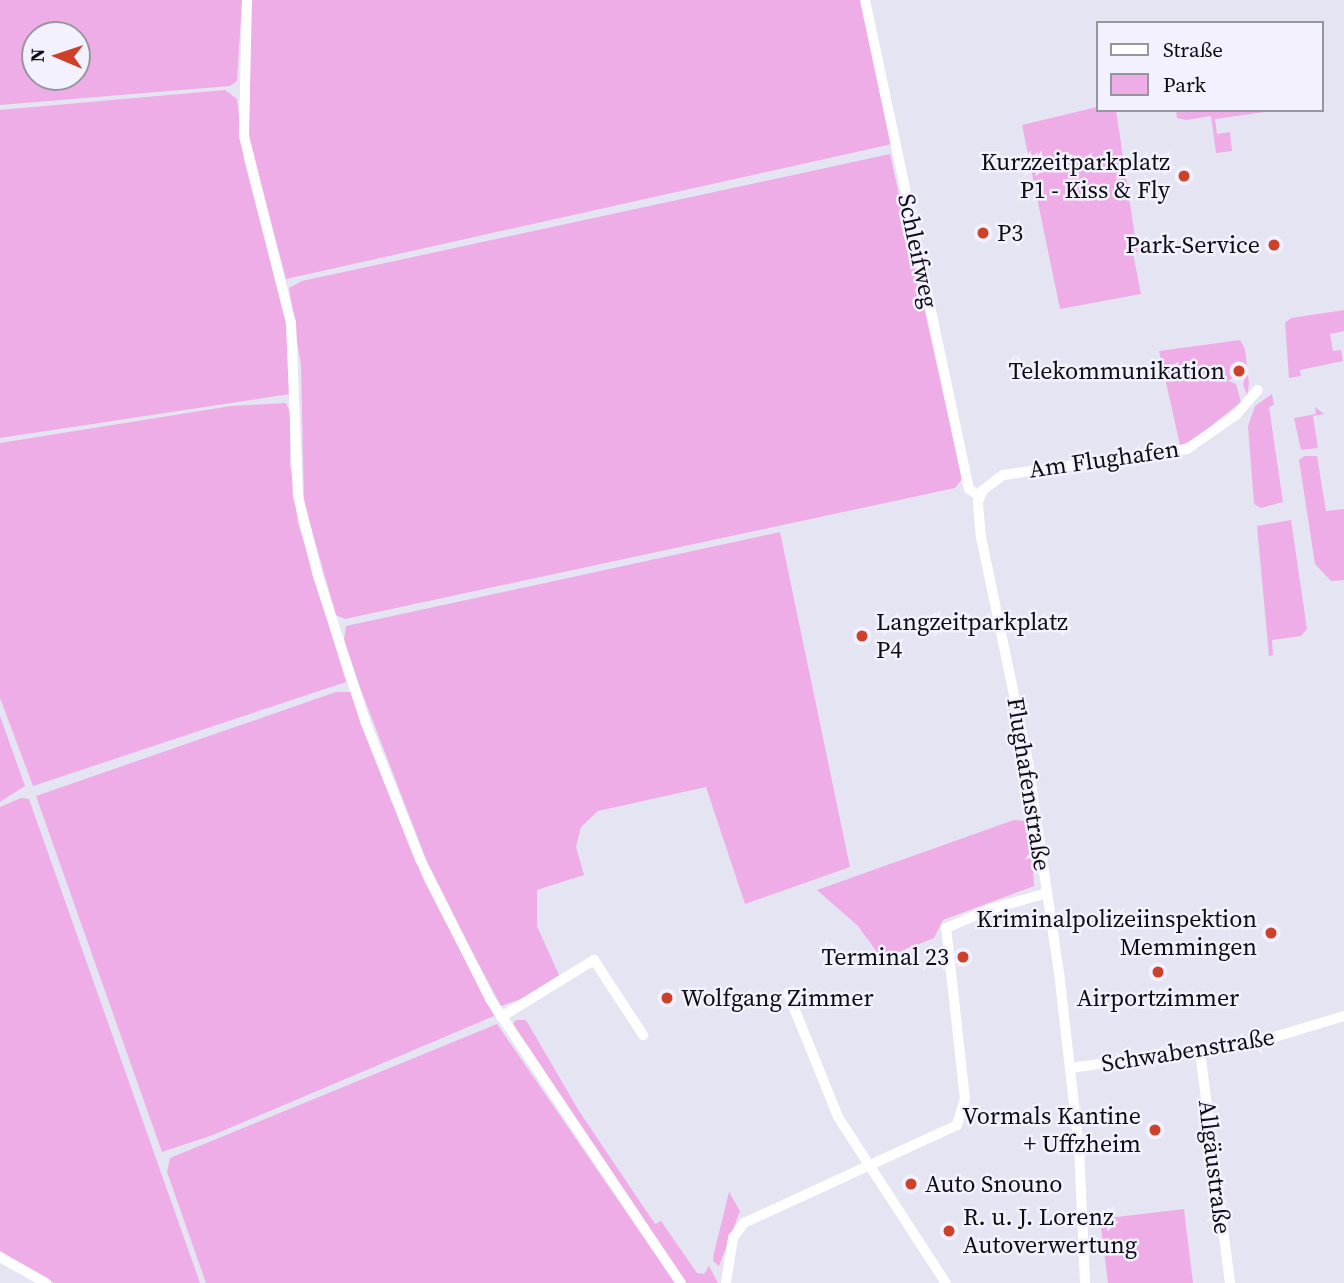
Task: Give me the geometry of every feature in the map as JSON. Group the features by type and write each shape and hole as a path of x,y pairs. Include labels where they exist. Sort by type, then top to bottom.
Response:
{"street":[{"path":"247,0 244,136 291,323 295,473 307,538 365,721 433,889 500,1017 681,1283"},
{"name":"Schleifweg","path":"865,0 969,489 979,496"},
{"name":"Am Flughafen","path":"979,496 1003,475 1187,449 1236,415 1258,390"},
{"name":"Flughafenstraße","path":"979,496 981,538 1015,693 1048,893 1070,1068 1085,1283"},
{"path":"726,1283 733,1238 744,1223 867,1164 947,1133 963,1117 964,1086 946,928 991,909 1048,893"},
{"path":"500,1017 594,961 643,1035"},
{"path":"788,993 826,1093 867,1164 946,1283"},
{"name":"Schwabenstraße","path":"1070,1068 1254,1043 1344,1016"},
{"name":"Allgäustraße","path":"1200,1052 1230,1283"},
{"path":"0,1257 46,1283"}],"green space":[{"path":"0,0 242,0 237,81 230,86 0,105"},
{"path":"251,0 861,0 892,144 286,279 249,139"},
{"path":"225,90 237,99 244,160 286,322 290,394 0,438 0,110"},
{"path":"1096,107 1096,112 1116,112 1137,250 1144,250 1133,253 1141,294 1060,309 1022,125"},
{"path":"1176,112 1265,112 1215,119 1217,134 1230,132 1232,151 1216,153 1211,116 1186,120 1177,118"},
{"path":"890,154 962,479 955,488 345,619 336,615 304,503 301,366 289,288 302,281"},
{"path":"1344,310 1344,331 1330,334 1333,351 1341,350 1343,361 1300,370 1301,376 1289,378 1285,323 1291,318"},
{"path":"1240,340 1245,349 1249,384 1247,395 1243,384 1246,374 1242,366 1234,367 1235,376 1228,381 1236,384 1241,402 1192,441 1180,445 1159,351"},
{"path":"1272,394 1274,405 1269,407 1283,502 1261,508 1254,504 1248,426 1255,406"},
{"path":"286,403 290,412 290,463 298,523 346,682 33,786 0,698 0,443 231,406"},
{"path":"1315,407 1324,414 1313,416 1318,448 1301,450 1294,418 1316,414"},
{"path":"1304,456 1317,456 1326,511 1344,509 1344,580 1331,581 1315,564 1299,460"},
{"path":"1291,520 1307,629 1301,636 1272,640 1273,655 1269,656 1257,526"},
{"path":"780,532 850,867 745,904 706,787 598,811 581,827 576,847 584,875 537,890 537,926 559,975 524,998 501,1006 434,880 361,690 344,640 346,626"},
{"path":"336,692 351,692 424,881 494,1016 213,1135 162,1152 36,796"},
{"path":"0,716 25,786 0,802"},
{"path":"21,798 29,799 200,1283 54,1283 0,1251 0,807"},
{"path":"1014,820 1030,821 1034,886 943,920 934,938 882,959 858,926 817,890"},
{"path":"516,1020 526,1020 579,1111 655,1224 661,1221 697,1273 704,1274 709,1266 718,1283 686,1283 513,1024"},
{"path":"497,1024 675,1283 206,1283 167,1172 170,1158"},
{"path":"729,1192 740,1211 719,1266 713,1261 714,1253"},
{"path":"1184,1209 1193,1283 1108,1283 1100,1219"}],"place":[{"name":"Kurzzeitparkplatz P1 - Kiss & Fly","path":"1184,176"},
{"name":"P3","path":"983,233"},
{"name":"Park-Service","path":"1274,245"},
{"name":"Telekommunikation","path":"1239,371"},
{"name":"Langzeitparkplatz P4","path":"862,636"},
{"name":"Kriminalpolizeiinspektion Memmingen","path":"1271,933"},
{"name":"Terminal 23","path":"963,957"},
{"name":"Airportzimmer","path":"1158,972"},
{"name":"Wolfgang Zimmer","path":"667,998"},
{"name":"Vormals Kantine + Uffzheim","path":"1155,1130"},
{"name":"Auto Snouno","path":"911,1184"},
{"name":"R. u. J. Lorenz Autoverwertung","path":"949,1231"}]}
